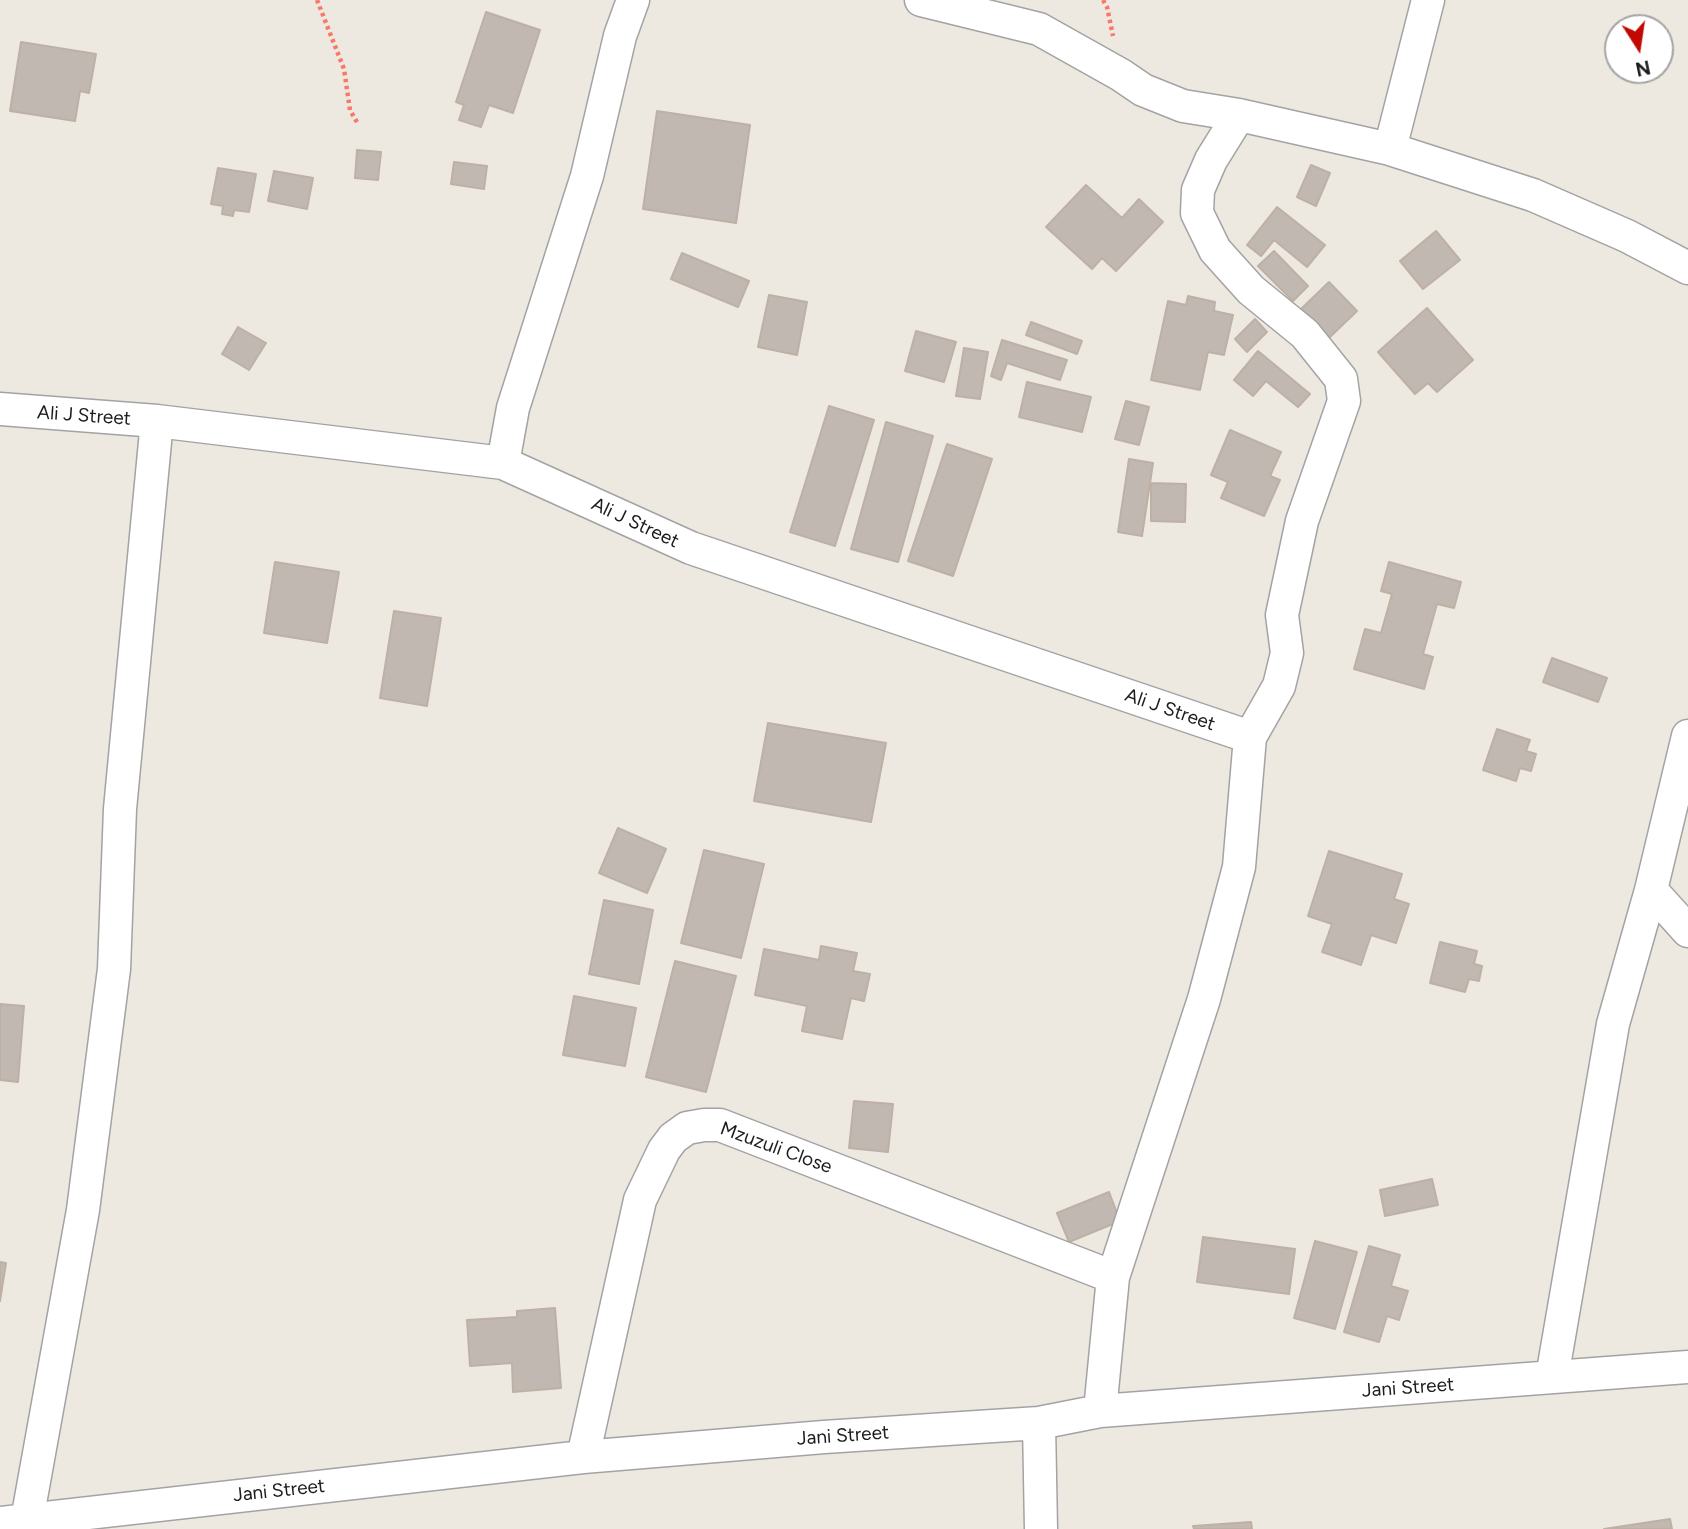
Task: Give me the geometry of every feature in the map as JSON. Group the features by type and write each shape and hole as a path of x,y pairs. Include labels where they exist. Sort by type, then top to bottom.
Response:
{"street":[{"path":"503,463 513,408 587,176 620,36 632,0"},
{"path":"921,0 1039,29 1143,90 1183,106 1239,115 1390,149 1533,195 1627,236 1688,268"},
{"path":"1390,149 1428,0"},
{"path":"1100,1411 1113,1277 1204,999 1239,867 1250,737 1279,686 1287,653 1282,615 1301,522 1344,401 1340,379 1334,370 1305,334 1251,290 1214,250 1197,213 1198,190 1206,170 1239,115"},
{"name":"Ali J Street","path":"0,409 157,421 503,463 691,548 1250,737"},
{"path":"14,1522 83,1210 114,969 120,810 157,421"},
{"path":"1552,1377 1613,1024 1651,890 1688,736"},
{"path":"1651,890 1688,931"},
{"name":"Mzuzuli Close","path":"583,1457 640,1200 664,1150 673,1138 687,1128 720,1125 1113,1277"},
{"name":"Jani Street","path":"14,1522 583,1457 1039,1423 1100,1411 1688,1367"},
{"path":"1039,1423 1041,1529"}],"path":[{"path":"317,0 344,69 350,110 358,124"}],"building":[{"path":"486,12 540,30 513,113 489,105 481,127 459,120 464,105 456,102"},
{"path":"21,42 96,54 89,93 80,91 75,121 10,111"},
{"path":"657,111 750,125 736,223 643,209"},
{"path":"357,150 381,152 378,180 355,178"},
{"path":"454,162 487,166 484,189 451,184"},
{"path":"1311,165 1330,173 1316,206 1297,197"},
{"path":"218,168 256,174 249,212 234,210 233,216 222,214 223,206 211,204"},
{"path":"274,171 313,178 307,209 268,201"},
{"path":"1086,185 1122,218 1139,199 1163,222 1116,271 1102,258 1092,269 1046,227"},
{"path":"1277,207 1325,245 1307,267 1274,240 1261,256 1247,245"},
{"path":"1436,231 1460,260 1423,289 1400,261"},
{"path":"1274,251 1308,286 1293,301 1258,266"},
{"path":"682,253 749,281 738,307 671,279"},
{"path":"1329,282 1357,311 1329,338 1301,309"},
{"path":"769,295 807,302 797,355 758,347"},
{"path":"1188,296 1215,302 1214,311 1233,315 1224,355 1208,352 1200,390 1151,380 1168,301 1186,305"},
{"path":"1427,308 1473,360 1437,392 1428,383 1415,394 1378,352"},
{"path":"1255,319 1267,332 1247,352 1235,339"},
{"path":"1031,322 1082,341 1077,354 1026,335"},
{"path":"238,327 266,343 249,370 222,354"},
{"path":"916,331 956,342 944,382 905,371"},
{"path":"1002,340 1067,360 1060,380 1007,363 1001,380 991,376"},
{"path":"964,348 988,352 980,399 956,396"},
{"path":"1258,351 1310,394 1298,407 1266,381 1253,396 1234,380"},
{"path":"1027,382 1091,397 1082,432 1019,417"},
{"path":"1126,401 1149,407 1139,445 1115,439"},
{"path":"829,406 874,420 835,546 790,532"},
{"path":"886,422 933,436 898,562 851,549"},
{"path":"1230,430 1281,452 1270,476 1280,480 1264,516 1221,498 1228,482 1211,475"},
{"path":"947,444 992,459 953,576 908,561"},
{"path":"1129,459 1153,463 1142,536 1118,532"},
{"path":"1151,483 1186,484 1185,522 1151,521"},
{"path":"275,562 339,572 327,643 264,633"},
{"path":"1389,562 1461,582 1454,608 1437,604 1423,654 1433,657 1424,689 1354,669 1365,629 1381,633 1392,594 1381,591"},
{"path":"394,611 441,618 427,706 380,698"},
{"path":"1552,658 1607,678 1598,702 1543,682"},
{"path":"768,723 886,743 871,822 754,801"},
{"path":"1497,729 1530,740 1526,751 1536,754 1531,771 1520,768 1516,781 1483,770"},
{"path":"618,828 666,849 647,893 599,873"},
{"path":"704,850 764,864 741,958 681,943"},
{"path":"1329,851 1402,874 1394,899 1409,904 1396,943 1371,935 1361,965 1322,952 1332,924 1308,916"},
{"path":"604,900 653,910 639,984 589,974"},
{"path":"1440,942 1477,951 1474,964 1482,966 1479,981 1469,979 1465,992 1430,983"},
{"path":"821,946 857,953 853,971 870,974 864,1001 851,998 842,1039 802,1031 807,1006 755,995 764,949 819,960"},
{"path":"675,961 736,976 706,1092 646,1077"},
{"path":"574,996 636,1008 625,1066 563,1055"},
{"path":"0,1004 24,1006 18,1082 0,1080"},
{"path":"854,1101 893,1104 888,1152 849,1148"},
{"path":"1432,1179 1438,1205 1385,1216 1380,1190"},
{"path":"1109,1192 1120,1221 1069,1242 1057,1213"},
{"path":"1203,1237 1295,1249 1289,1294 1197,1282"},
{"path":"1315,1241 1357,1252 1335,1329 1294,1318"},
{"path":"1369,1246 1400,1255 1391,1286 1408,1291 1399,1320 1387,1316 1379,1342 1344,1332"},
{"path":"0,1262 6,1263 0,1301"},
{"path":"555,1308 561,1388 513,1392 512,1363 470,1366 467,1320 517,1317 517,1311"},
{"path":"1670,1519 1672,1529 1604,1529"},
{"path":"1251,1522 1252,1529 1194,1529 1193,1526"}]}
